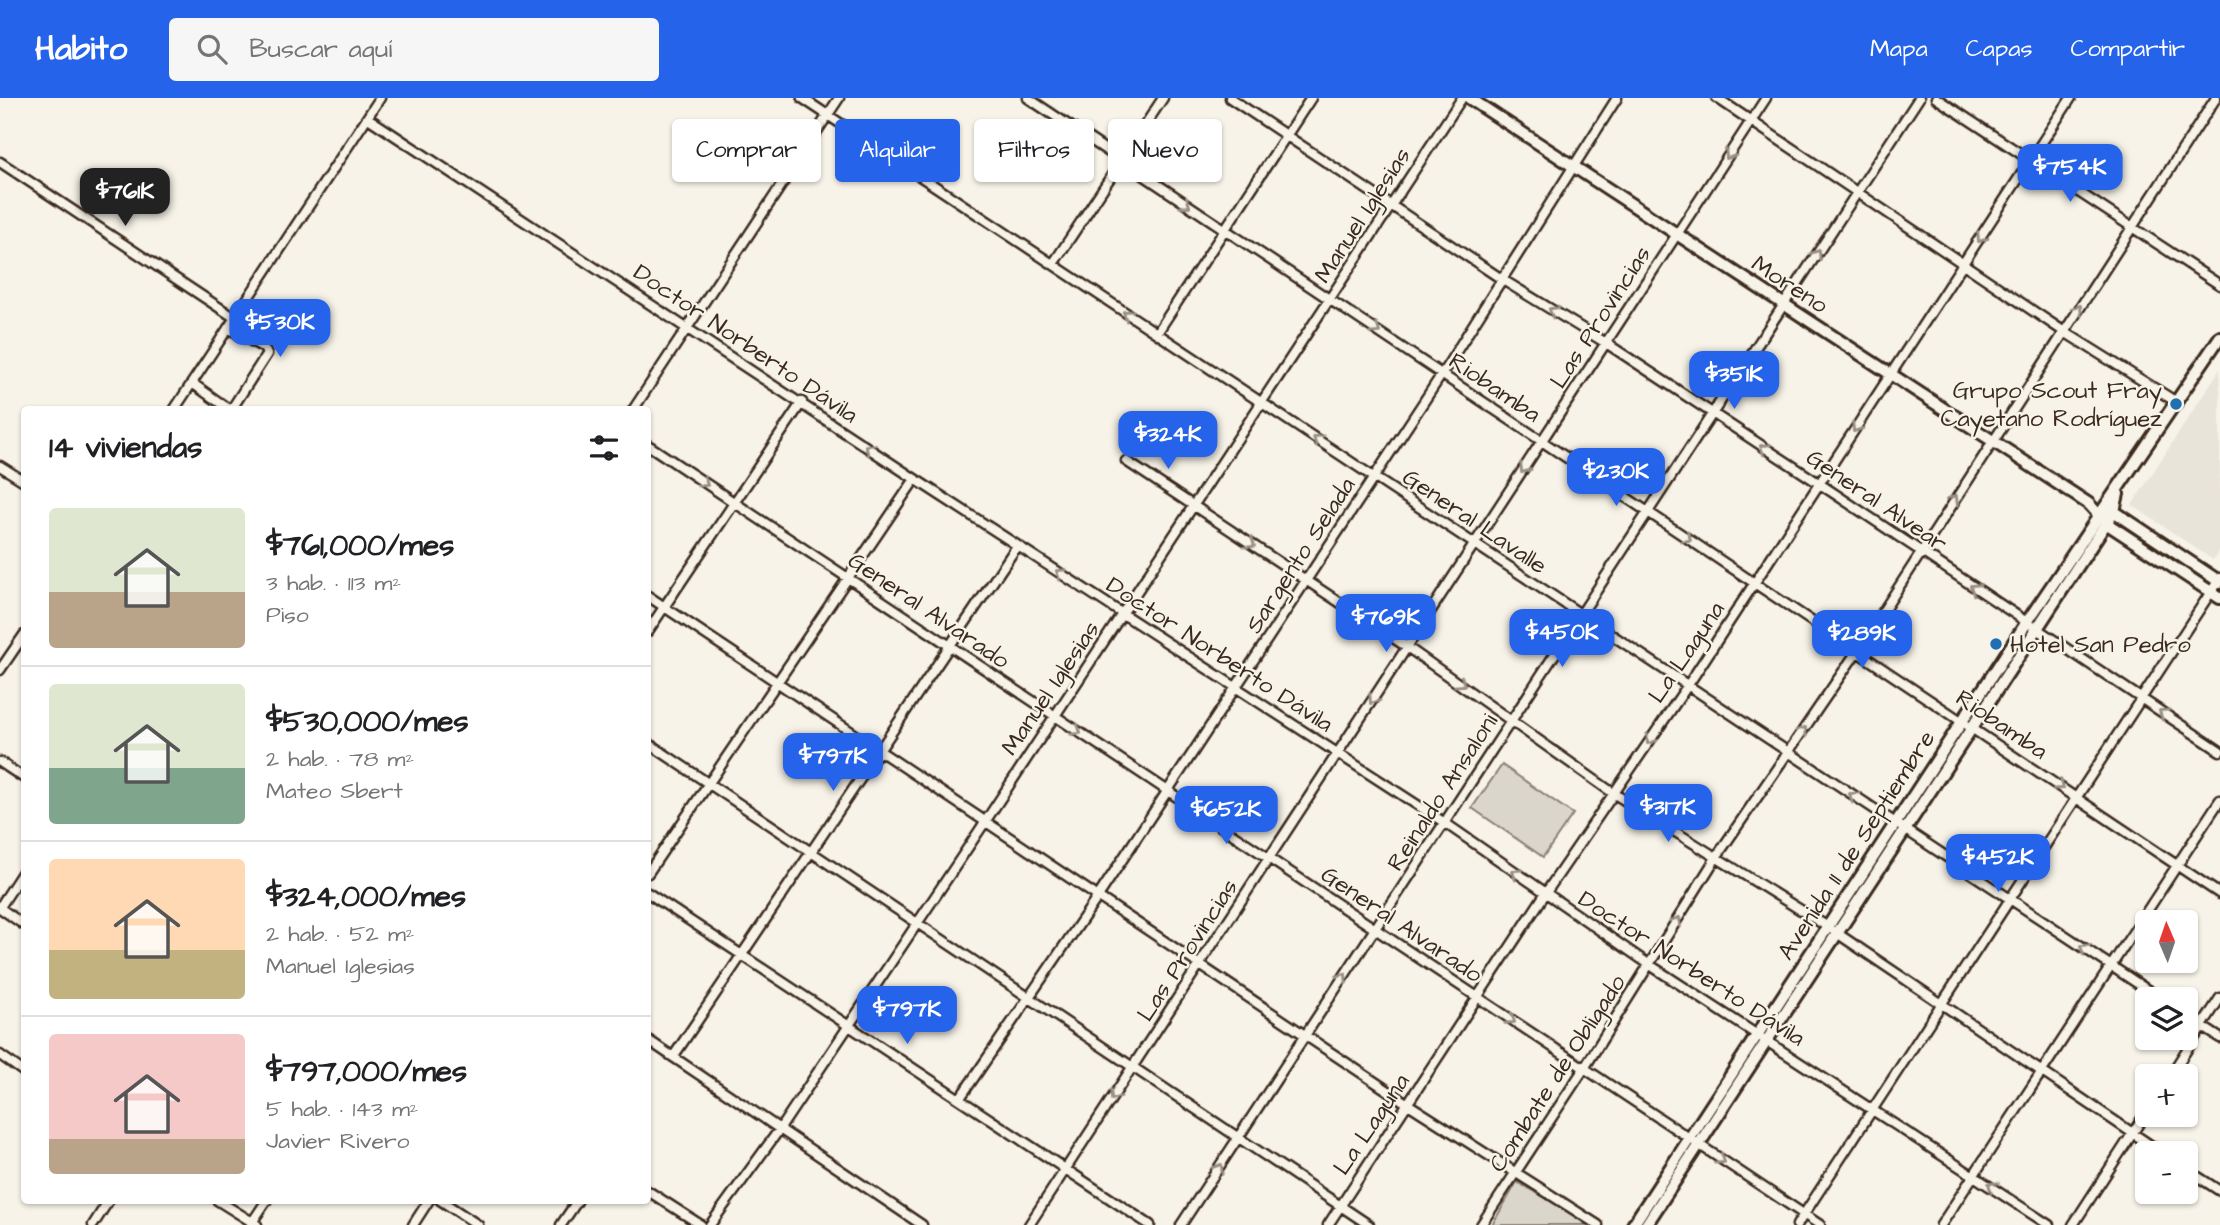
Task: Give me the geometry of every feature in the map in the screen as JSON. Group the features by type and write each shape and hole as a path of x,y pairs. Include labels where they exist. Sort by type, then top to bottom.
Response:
{"main road":[{"name":"Moreno","path":"1469,98 2105,514"},
{"name":"Avenida 11 de Septiembre","path":"1900,827 1973,727 2038,629 2118,491 2220,338"},
{"name":"Avenida 11 de Septiembre","path":"1646,1225 1694,1142 1900,827 1963,720 2027,622 2105,514"},
{"path":"2105,514 2220,580"},
{"path":"2105,514 2215,595"},
{"name":"Avenida 11 de Septiembre","path":"1633,1225 1694,1142"}],"street":[{"path":"177,406 380,98"},
{"name":"General Lavalle","path":"802,98 2142,987"},
{"path":"636,406 839,98"},
{"name":"Riobamba","path":"1028,98 1108,151"},
{"path":"1149,119 1163,98"},
{"name":"General Alvear","path":"1230,98 1503,280 1606,343 1820,484 2220,751"},
{"path":"1157,333 1311,98"},
{"name":"Manuel Iglesias","path":"710,1225 779,1130 849,1026 1462,98"},
{"name":"Sargento Selada","path":"960,1098 1027,996 1097,898 1442,374 1617,98"},
{"path":"1717,98 2063,331 2178,403"},
{"name":"Las Provincias","path":"1030,1225 1766,98"},
{"name":"Reinaldo Ansaloni","path":"1181,1225 1919,98"},
{"path":"1936,98 2131,229 2220,285"},
{"name":"La Laguna","path":"1328,1225 1545,894 1688,685 2071,98"},
{"name":"Combate de Obligado","path":"1481,1225 1585,1067 1717,856 1858,650 2216,98"},
{"name":"Doctor Norberto Dávila","path":"368,118 688,326 1017,546 1444,823 1650,965 2049,1225"},
{"path":"0,162 235,318"},
{"path":"1053,264 1108,180"},
{"name":"Riobamba","path":"1154,182 2220,894"},
{"path":"228,328 264,348 267,354 234,406"},
{"path":"192,383 225,406"},
{"path":"651,626 802,402"},
{"name":"General Alvarado","path":"651,447 1820,1225"},
{"path":"1126,461 1408,647 1613,793 1833,930 2143,1141"},
{"path":"0,466 21,479"},
{"path":"651,869 915,479"},
{"path":"673,1057 1017,546"},
{"path":"1797,1225 2078,799 2140,697 2215,595 2220,580"},
{"path":"651,598 1200,967 1598,1225"},
{"path":"0,670 21,639"},
{"path":"651,745 919,921 1369,1225"},
{"path":"0,762 21,776"},
{"path":"1941,1225 2220,800"},
{"path":"21,875 0,908 21,923"},
{"path":"651,894 1150,1225"},
{"path":"2178,1064 2220,998"},
{"path":"2198,1024 2220,1038"},
{"path":"651,1042 922,1225"},
{"path":"1,1058 21,1070"},
{"path":"2073,1225 2137,1127"},
{"path":"2198,1177 2220,1191"},
{"path":"651,1193 701,1225"},
{"path":"93,1225 106,1204"},
{"path":"223,1204 253,1224 265,1204"},
{"path":"413,1225 426,1204"},
{"path":"446,1204 478,1225"},
{"path":"561,1225 575,1204"}],"shaded area":[{"path":"2220,369 2220,549 2213,560 2132,505"},
{"path":"1502,765 1573,814 1543,857 1472,808"},
{"path":"1517,1182 1595,1225 1492,1225"}],"place":[{"name":"Grupo Scout Fray Cayetano Rodríguez","path":"2176,404"},
{"name":"Hotel San Pedro","path":"1996,644"}]}
